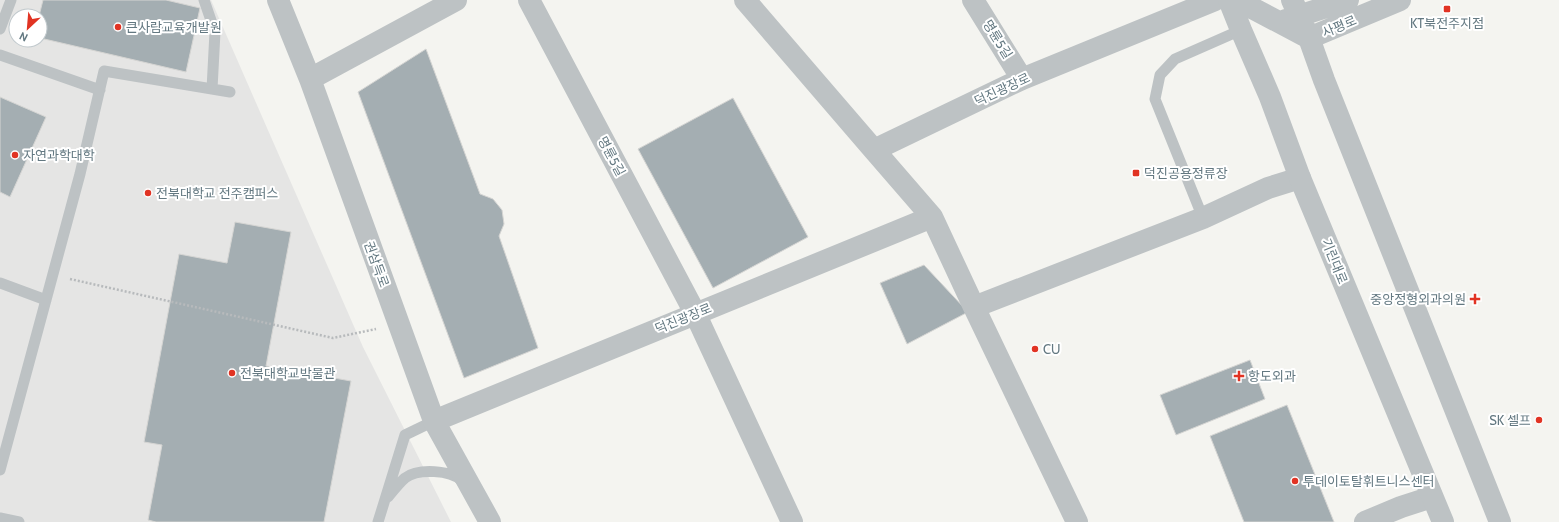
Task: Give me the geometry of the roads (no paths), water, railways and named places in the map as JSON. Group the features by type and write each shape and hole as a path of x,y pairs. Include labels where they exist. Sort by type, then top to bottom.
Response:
{"street":[{"name":"권삼득로","path":"278,0 310,79 434,421 476,494 490,522"},
{"path":"310,79 456,0"},
{"name":"명륜5길","path":"529,0 695,313 792,522"},
{"path":"745,0 932,217 1077,522"},
{"name":"명륜5길","path":"973,0 1022,79"},
{"name":"덕진광장로","path":"874,150 1022,79 1215,0"},
{"name":"기린대로","path":"1229,0 1270,97 1300,178 1443,522"},
{"name":"사평로","path":"1237,0 1309,38 1400,0"},
{"path":"1245,0 1296,8 1500,522"},
{"name":"사평로","path":"1241,30 1279,22 1296,8 1348,0"},
{"path":"974,307 1203,218 1268,188 1300,178"},
{"name":"덕진광장로","path":"434,421 932,217"},
{"path":"1365,522 1401,506 1432,497"}],"lane":[{"path":"0,29 11,0"},
{"path":"204,0 215,32 212,89"},
{"path":"1203,218 1155,99 1160,75 1175,58 1241,30"},
{"path":"0,55 100,90"},
{"path":"0,470 46,300 104,71 230,92"},
{"path":"0,283 46,300"},
{"path":"378,522 405,435 434,421"},
{"path":"385,501 406,477 426,471 457,475 476,494"},
{"path":"0,518 19,522"}],"place":[{"name":"KT북전주지점","path":"1447,9"},
{"name":"큰사람교육개발원","path":"118,27"},
{"name":"자연과학대학","path":"15,155"},
{"name":"덕진공용정류장","path":"1136,173"},
{"name":"전북대학교 전주캠퍼스","path":"148,193"},
{"name":"중앙정형외과의원","path":"1475,299"},
{"name":"CU","path":"1035,349"},
{"name":"전북대학교박물관","path":"232,373"},
{"name":"항도외과","path":"1239,376"},
{"name":"SK 셀프","path":"1539,420"},
{"name":"투데이토탈휘트니스센터","path":"1295,481"}]}
